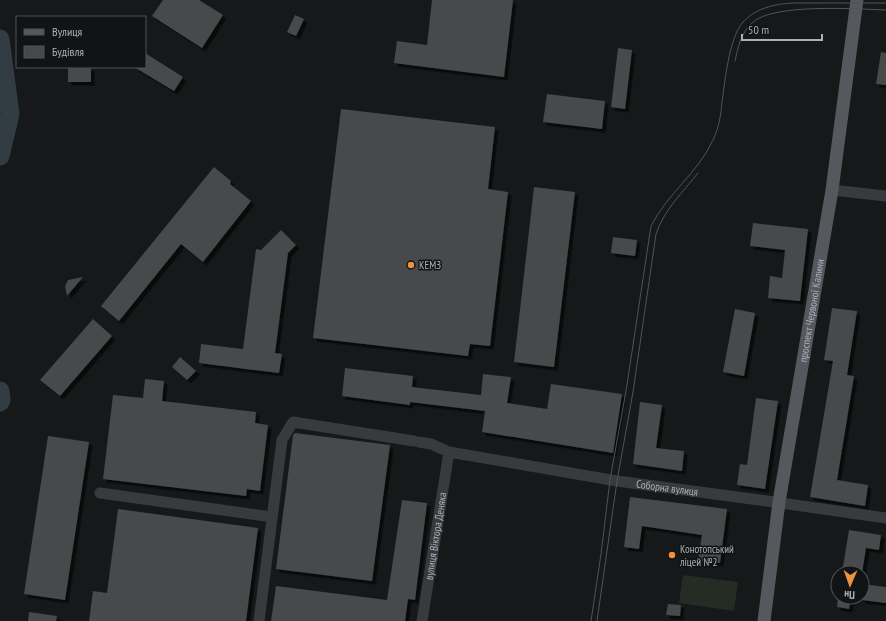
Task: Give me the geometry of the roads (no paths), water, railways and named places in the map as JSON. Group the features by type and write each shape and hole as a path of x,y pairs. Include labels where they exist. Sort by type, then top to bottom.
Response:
{"main road":[{"name":"проспект Червоної Калини","path":"764,621 779,502 832,190 857,0"}],"street":[{"path":"832,190 886,196"},
{"name":"Соборна вулиця","path":"272,517 282,440 293,422 430,444 449,452 617,481 779,502 886,518"},
{"name":"вулиця Віктора Деняка","path":"422,621 449,452"},
{"path":"100,493 272,517 259,621"}],"waterway":[{"path":"0,39 10,114 0,156"},
{"path":"0,391 0,402"}],"tram line":[{"path":"591,621 610,480 626,391 651,226 665,204 707,152 715,135 720,116 728,60 738,29 743,22 753,14 762,9 777,5 794,3 886,3"},
{"path":"735,61 739,45 745,31 752,23 762,17 777,12 796,10 836,8 886,10"},
{"path":"597,621 617,481 633,392 656,234 659,225 669,209 698,173"}],"place":[{"name":"КЕМЗ","path":"411,265"},
{"name":"Конотопський ліцей №2","path":"672,555"}]}
